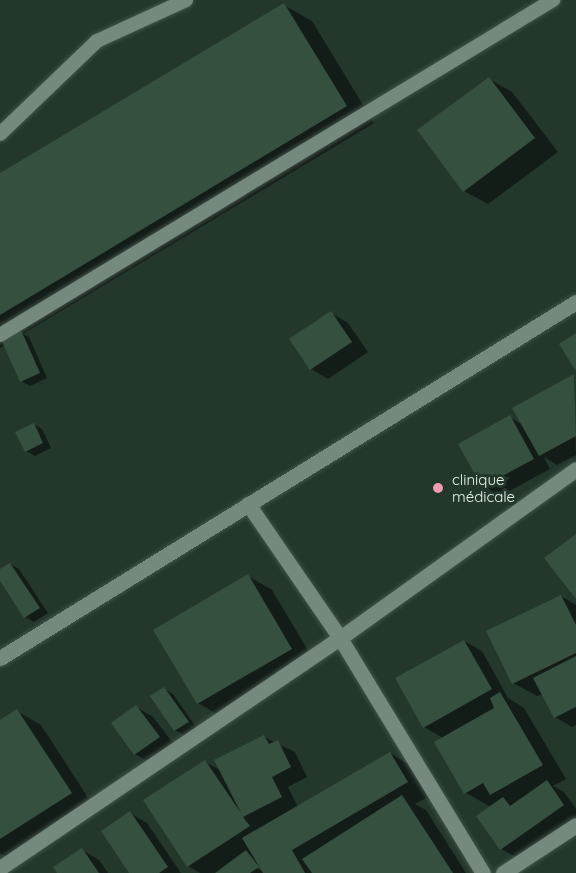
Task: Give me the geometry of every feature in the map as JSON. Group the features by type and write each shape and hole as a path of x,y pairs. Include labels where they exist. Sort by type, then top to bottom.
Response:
{"street":[{"path":"0,658 576,302"},
{"path":"0,868 340,638 576,469"},
{"path":"248,504 340,638 483,873"},
{"path":"503,873 576,825"}],"lane":[{"path":"0,134 97,41 186,0"},
{"path":"0,335 553,0"}],"building":[{"path":"284,3 347,106 0,315 0,173"},
{"path":"489,77 535,138 463,192 417,130"},
{"path":"331,311 352,342 310,370 289,339"},
{"path":"21,330 40,373 20,382 1,339"},
{"path":"576,333 576,371 559,344"},
{"path":"574,374 576,436 539,456 512,408"},
{"path":"510,415 534,459 482,487 458,444"},
{"path":"34,423 43,443 25,452 15,432"},
{"path":"576,534 576,599 544,558"},
{"path":"10,563 40,608 24,618 0,581 0,569"},
{"path":"248,574 292,649 197,704 153,630"},
{"path":"561,595 576,625 576,653 512,684 486,631"},
{"path":"464,640 492,689 423,728 395,678"},
{"path":"576,656 576,707 554,718 533,678"},
{"path":"164,687 189,722 174,731 150,696"},
{"path":"500,692 543,765 490,795 483,783 464,794 434,742 494,708 490,698"},
{"path":"136,705 160,737 134,755 111,723"},
{"path":"17,709 72,793 0,839 0,720"},
{"path":"264,735 269,744 278,740 291,767 272,777 282,797 243,817 250,826 187,867 143,800 205,760 241,813 214,760"},
{"path":"390,752 408,782 292,850 305,873 263,873 242,838"},
{"path":"547,780 564,805 500,850 476,816 503,797 510,806"},
{"path":"402,795 453,873 312,873 302,859"},
{"path":"130,811 168,867 159,873 129,873 101,831"},
{"path":"82,848 99,873 57,873 53,867"},
{"path":"246,850 259,867 250,873 215,873"}],"place":[{"name":"clinique médicale","path":"438,488"}]}
